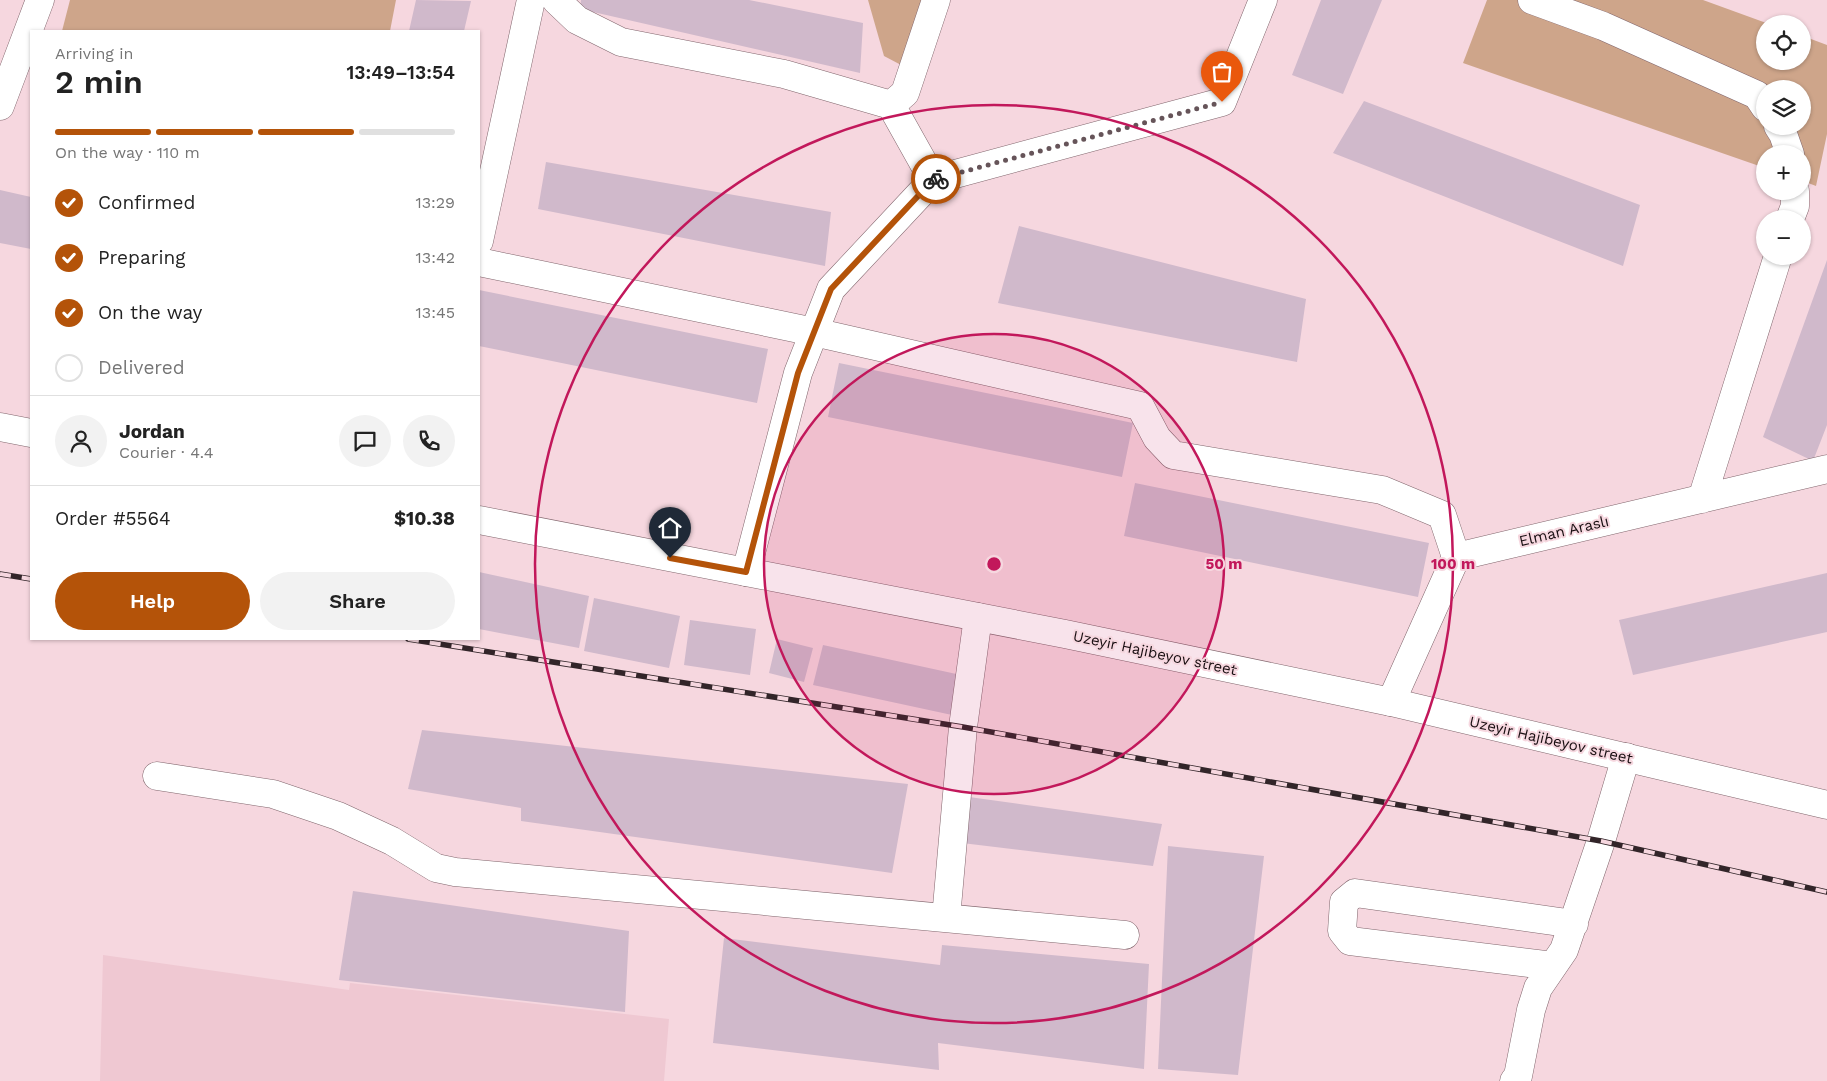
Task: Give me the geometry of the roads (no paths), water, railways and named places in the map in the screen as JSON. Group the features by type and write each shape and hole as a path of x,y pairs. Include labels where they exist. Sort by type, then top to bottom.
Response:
{"main road":[{"path":"0,106 40,0"},
{"path":"480,237 531,0"},
{"path":"556,0 577,20 622,42 784,74 891,105 933,180"},
{"path":"891,105 905,93 936,0"},
{"path":"746,572 798,373 831,289 933,180 1222,102 1263,0"},
{"path":"1532,0 1603,26 1756,94"},
{"path":"480,262 814,332 1140,406 1157,438 1173,455 1382,490 1442,515 1456,557 1391,702"},
{"path":"1702,499 1775,265"},
{"path":"0,427 30,433"},
{"name":"Elman Araslı","path":"1456,557 1827,469"},
{"name":"Uzeyir Hajibeyov street","path":"480,520 978,617 1391,702 1827,806"},
{"path":"946,918 963,727 978,617"},
{"path":"1514,1081 1518,1076 1531,1010 1538,988 1564,950 1574,924 1626,758"},
{"path":"157,776 274,794 338,816 392,841 436,868 454,872 1125,935"},
{"path":"1553,966 1350,942 1342,931 1344,902 1355,893 1574,924"}],"railway":[{"path":"0,574 30,579"},
{"path":"414,640 963,727 1601,841 1827,892"}]}
